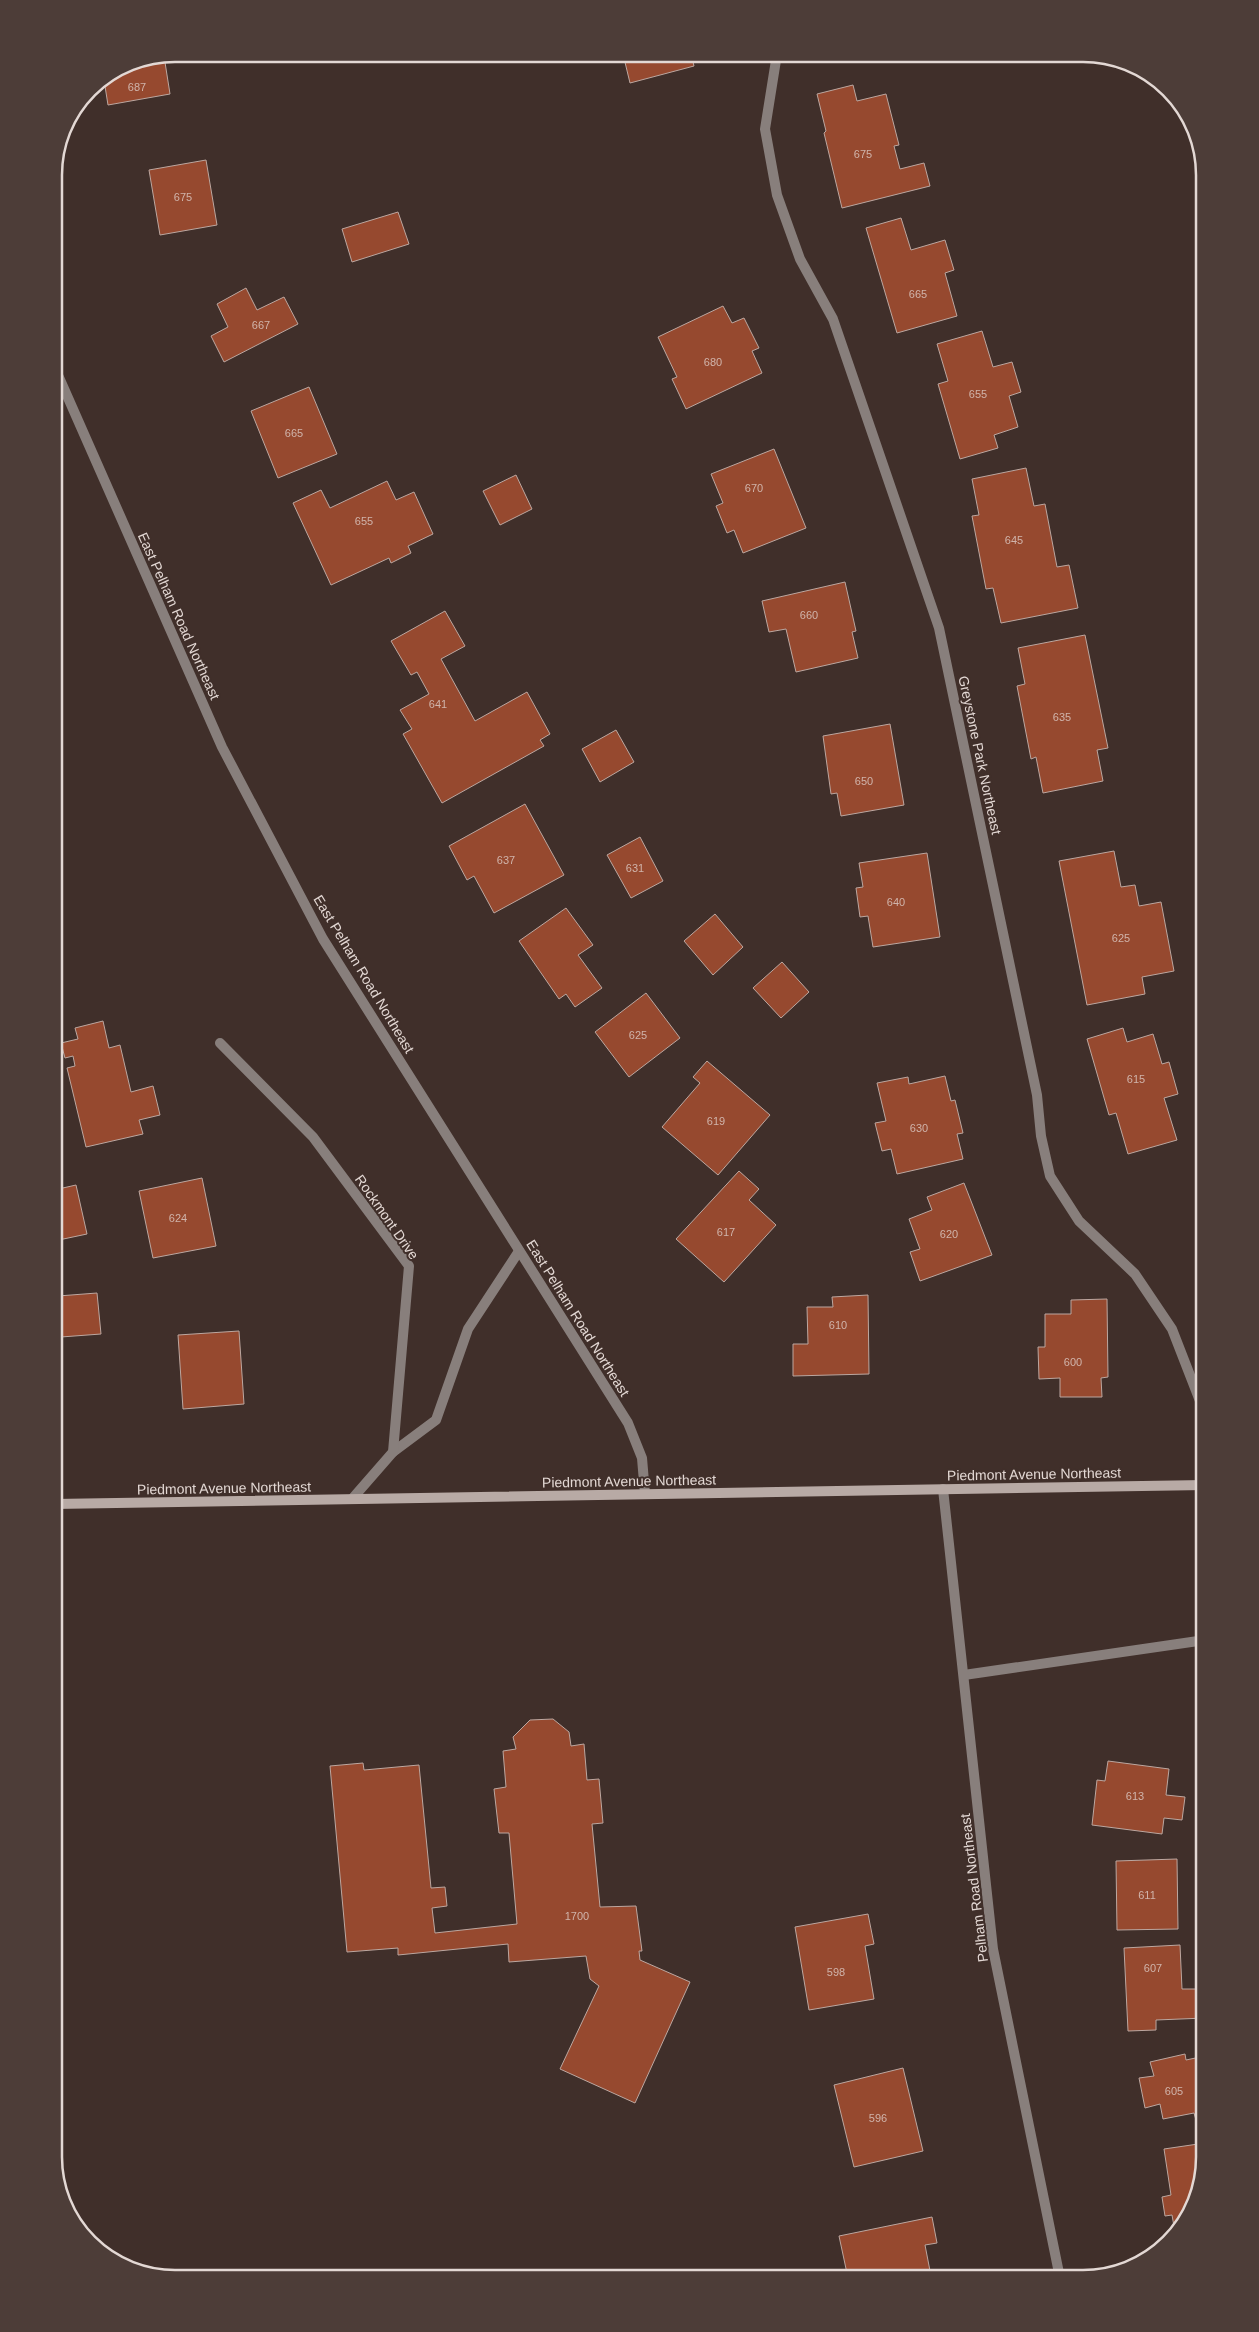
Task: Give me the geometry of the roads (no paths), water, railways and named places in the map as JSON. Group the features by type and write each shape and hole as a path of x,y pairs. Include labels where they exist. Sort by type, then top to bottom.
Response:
{"main road":[{"name":"Piedmont Avenue Northeast","path":"63,1504 1196,1485"}],"street":[{"name":"Greystone Park Northeast","path":"776,63 765,129 777,195 800,259 832,319 939,628 1037,1095 1041,1136 1050,1176 1079,1221 1135,1274 1172,1329 1196,1391"},
{"name":"East Pelham Road Northeast","path":"63,386 227,756 323,939 628,1423 642,1458 645,1494"},
{"name":"Rockmont Drive","path":"220,1043 313,1137 409,1266 405,1334 393,1452"},
{"path":"352,1499 393,1452 436,1420 468,1328 519,1251"},
{"name":"Pelham Road Northeast","path":"943,1489 993,1949 1058,2270"},
{"path":"964,1676 1196,1641"}]}
